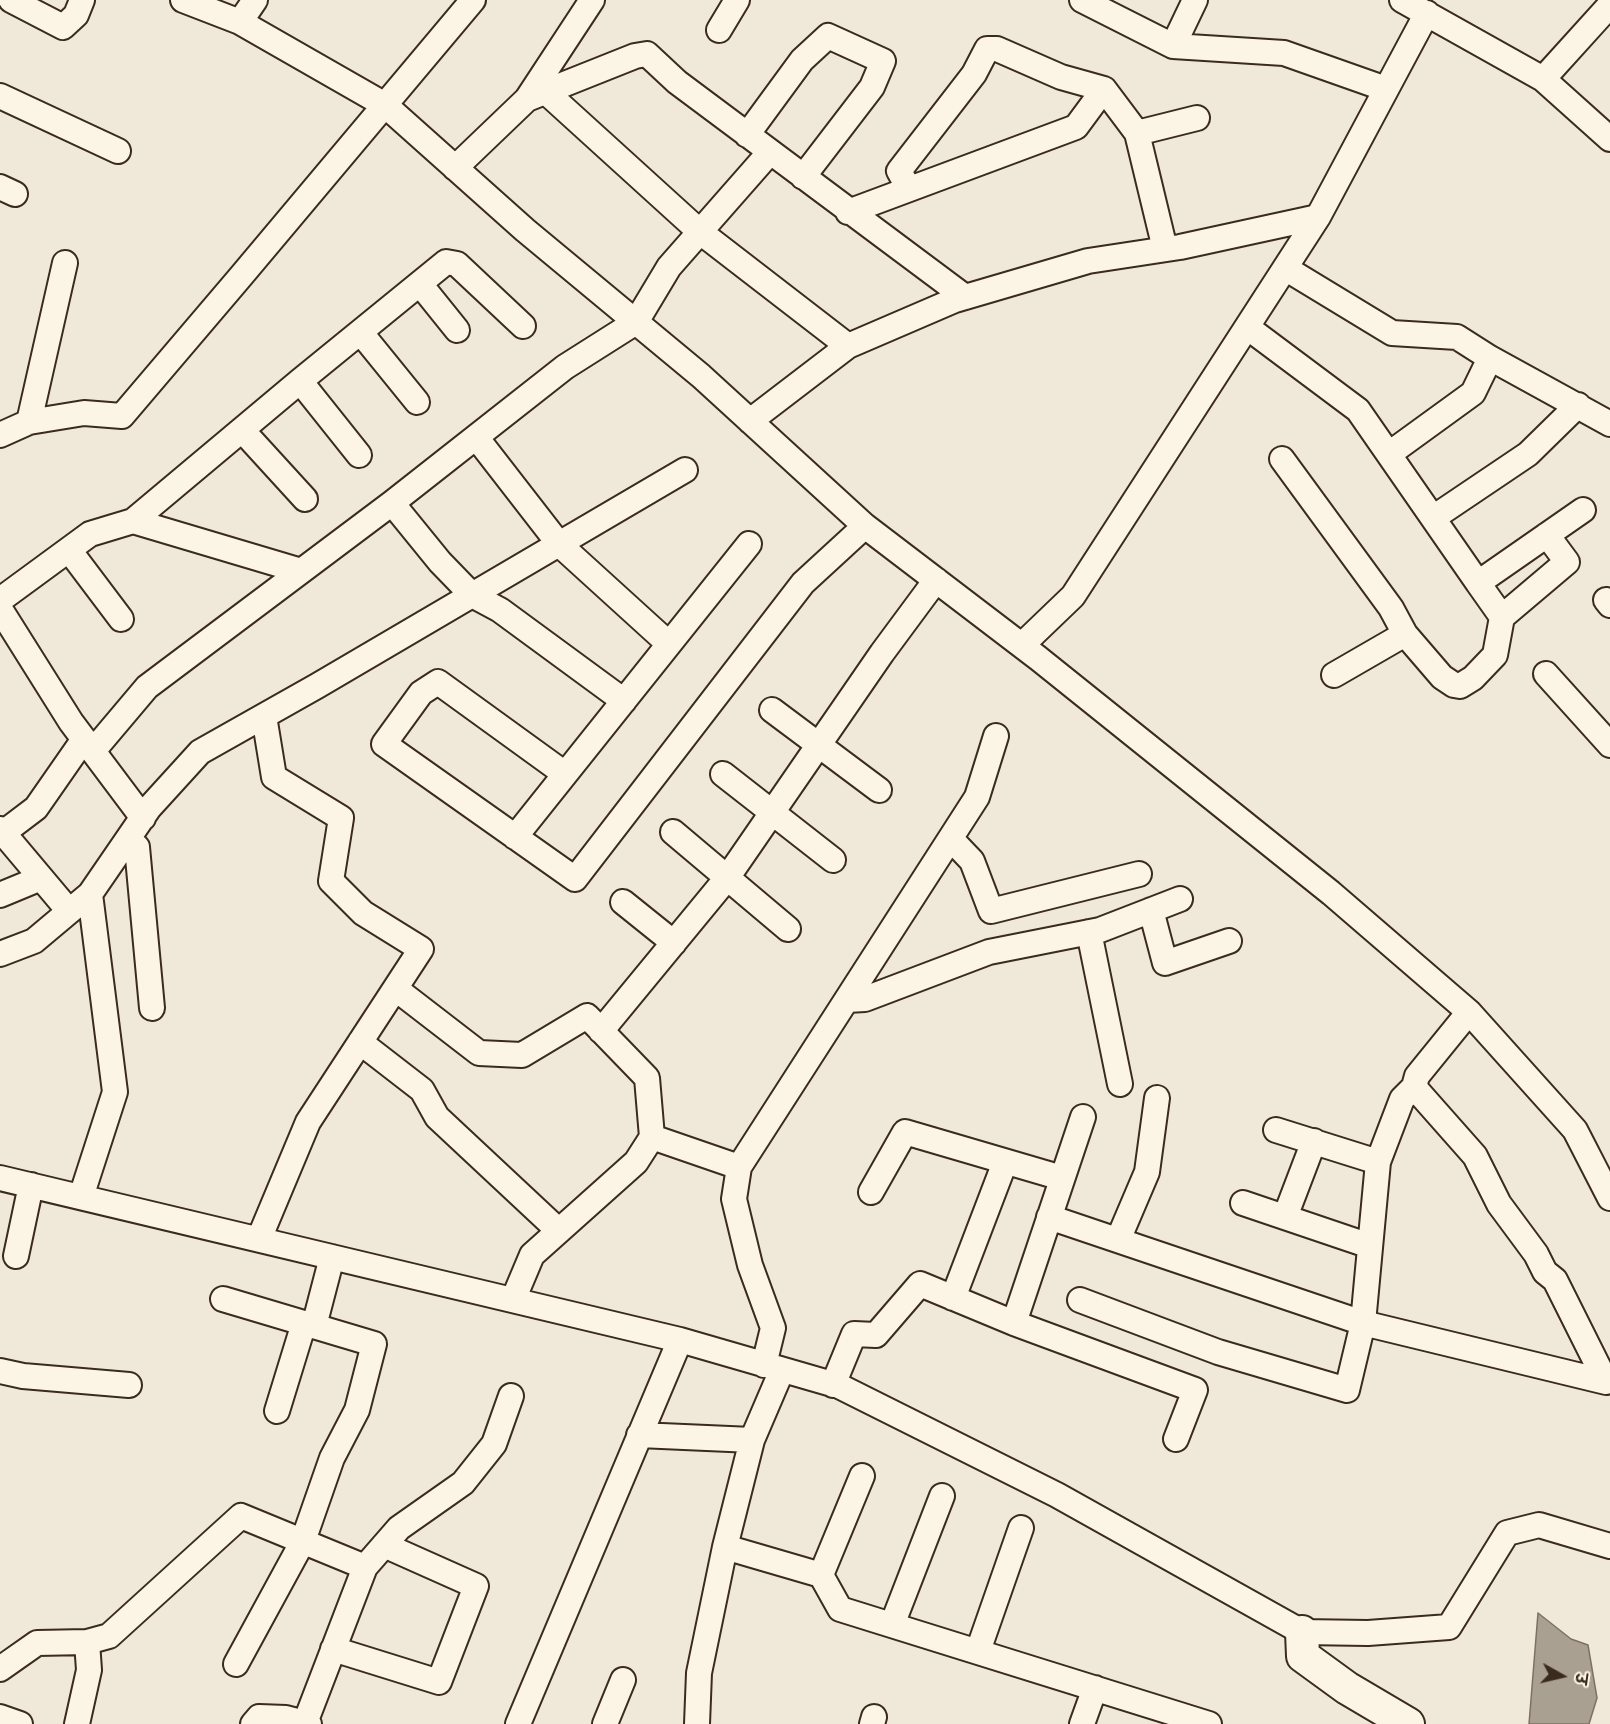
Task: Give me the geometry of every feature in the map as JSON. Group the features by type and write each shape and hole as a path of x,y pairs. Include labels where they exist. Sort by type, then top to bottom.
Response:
{"main road":[{"path":"1302,1632 1303,1656 1347,1688 1408,1724"}],"street":[{"path":"17,2 63,27 76,15 82,0"},
{"path":"183,0 240,22 385,105 525,230 701,375 865,526 1022,645 1314,879 1468,1012 1575,1130 1610,1198"},
{"path":"240,22 255,0"},
{"path":"0,435 29,422 84,413 122,416 473,0"},
{"path":"719,30 737,0"},
{"path":"1082,0 1173,46 1284,52 1386,90"},
{"path":"1173,46 1195,0"},
{"path":"1402,0 1543,79 1610,139"},
{"path":"537,96 587,2"},
{"path":"1543,79 1610,5"},
{"path":"1022,645 1072,596 1318,217 1427,13"},
{"path":"747,135 802,60 828,36 883,60 872,87 803,177"},
{"path":"909,189 899,171 974,74 987,49 997,49 1061,77 1104,89 1137,133 1165,249"},
{"path":"456,168 537,96 635,56 646,54 677,82 848,212 965,297"},
{"path":"848,212 1076,127 1104,89"},
{"path":"0,96 118,151"},
{"path":"537,96 699,231 848,346"},
{"path":"1137,133 1197,118"},
{"path":"69,911 2,831 36,808 89,745 147,687 392,503 565,367 636,322 669,267 770,152"},
{"path":"750,421 848,346 965,297 1088,261 1165,249 1318,217"},
{"path":"0,600 90,534 133,520 446,262 457,264 523,326"},
{"path":"29,422 65,263"},
{"path":"1285,268 1392,333 1457,337 1490,358 1610,424"},
{"path":"420,284 458,330"},
{"path":"1247,327 1358,410 1502,617"},
{"path":"361,333 417,402"},
{"path":"1389,454 1473,393 1490,358"},
{"path":"300,381 360,455"},
{"path":"1433,518 1528,454 1578,405"},
{"path":"242,430 305,499"},
{"path":"476,437 559,544 669,644"},
{"path":"1282,459 1391,608 1405,634 1443,677 1454,685 1460,686 1473,678 1496,655 1502,617 1567,562 1547,535"},
{"path":"0,954 34,941 90,894 142,818 200,752 472,596 685,470"},
{"path":"392,503 440,562 472,596 500,610 624,700"},
{"path":"1478,583 1583,510"},
{"path":"133,520 301,571"},
{"path":"565,774 438,682 421,693 384,744 575,879 803,584 865,526"},
{"path":"515,837 749,544"},
{"path":"69,550 121,619"},
{"path":"601,1031 727,878 882,653 936,580"},
{"path":"0,609 71,722 142,818"},
{"path":"1334,675 1405,634"},
{"path":"1546,674 1610,745"},
{"path":"772,710 879,790"},
{"path":"259,1239 308,1122 421,950 363,913 331,881 341,818 274,777 264,716"},
{"path":"697,1724 699,1673 725,1547 773,1367 773,1329 750,1265 734,1199 739,1167 977,797 996,736"},
{"path":"723,774 833,860"},
{"path":"673,832 788,929"},
{"path":"128,839 137,847 152,1008"},
{"path":"951,839 972,861 991,911 1139,874"},
{"path":"0,895 41,878"},
{"path":"81,1197 115,1092 90,894"},
{"path":"847,1000 865,999 989,952 1089,932 1180,899"},
{"path":"623,902 674,943"},
{"path":"1150,910 1165,963 1229,941"},
{"path":"1089,932 1119,1084"},
{"path":"396,989 479,1053 522,1055 587,1016 647,1078 652,1137 636,1162 532,1255 513,1299"},
{"path":"1080,1300 1218,1352 1347,1390 1363,1323 1378,1161 1402,1099 1414,1087 1417,1076 1468,1012"},
{"path":"360,1042 422,1090 437,1117 559,1231"},
{"path":"1049,1217 1363,1323 1606,1382 1555,1280 1545,1272 1536,1254 1499,1204 1475,1156 1414,1087"},
{"path":"1118,1240 1147,1172 1157,1098"},
{"path":"1014,1323 1083,1117"},
{"path":"1276,1130 1378,1161"},
{"path":"871,1192 905,1132 1062,1178"},
{"path":"652,1137 739,1167"},
{"path":"1285,1217 1314,1142"},
{"path":"953,1298 1005,1162"},
{"path":"0,1178 680,1340 834,1385 1057,1495 1302,1632 1368,1633 1449,1627 1507,1533 1539,1526 1610,1546"},
{"path":"16,1256 30,1185"},
{"path":"1243,1203 1370,1246"},
{"path":"277,1411 332,1257"},
{"path":"834,1385 854,1334 876,1335 920,1284 1014,1323 1195,1390 1176,1439"},
{"path":"223,1299 374,1344 357,1410 332,1458 303,1541 236,1664"},
{"path":"518,1724 680,1340"},
{"path":"0,1371 23,1376 129,1385"},
{"path":"253,1724 259,1717 286,1718 307,1724 364,1567 399,1528 464,1482 494,1444 511,1396"},
{"path":"639,1435 752,1440"},
{"path":"821,1575 862,1476"},
{"path":"892,1625 942,1496"},
{"path":"0,1669 37,1643 87,1642 109,1636 241,1516 364,1567"},
{"path":"978,1651 1021,1528"},
{"path":"333,1649 439,1682 476,1586 384,1545"},
{"path":"725,1547 821,1575 840,1609 1095,1688 1169,1718 1209,1724"},
{"path":"77,1724 89,1670 87,1642"},
{"path":"605,1724 623,1680"},
{"path":"1082,1724 1095,1688"},
{"path":"0,1717 20,1724"}],"shaded area":[{"path":"1538,1613 1571,1639 1588,1645 1597,1698 1589,1724 1529,1724"}]}
